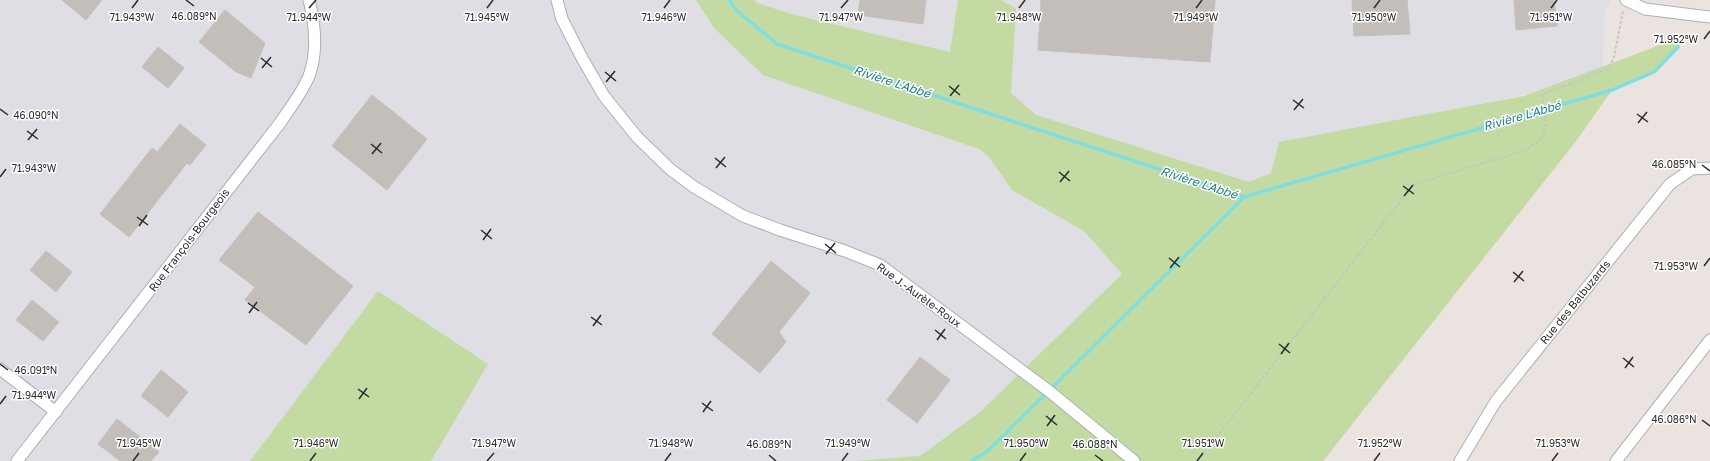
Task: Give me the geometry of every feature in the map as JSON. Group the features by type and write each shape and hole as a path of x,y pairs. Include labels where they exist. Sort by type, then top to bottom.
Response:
{"street":[{"name":"Rue François-Bourgeois","path":"17,461 280,123 299,95 309,75 314,54 314,27 309,0"},
{"name":"Rue J.-Aurèle-Roux","path":"557,0 562,19 604,96 637,137 670,169 694,187 743,216 780,230 845,251 880,265 1049,391 1134,461"},
{"path":"1624,4 1645,9 1710,17"},
{"name":"Rue des Balbuzards","path":"1460,461 1496,401 1670,184 1692,169 1710,168"},
{"path":"1616,461 1710,340"},
{"path":"0,369 56,412"}],"path":[{"path":"1198,461 1413,185 1528,149 1543,137 1546,123 1542,95 1609,68 1614,57 1623,16 1624,4"}],"shaded area":[{"path":"0,0 1611,0 1605,9 1602,75 1492,102 1212,461 0,461"}],"green space":[{"path":"696,0 755,0 757,3 791,14 950,52 958,0 1000,0 1016,8 1011,93 1036,115 1249,182 1271,173 1279,142 1524,96 1692,33 1654,72 1612,90 1577,140 1323,461 855,461 920,456 980,412 1122,274 1084,231 1012,190 989,157 979,149 763,75 714,28"},
{"path":"378,291 488,364 431,461 250,461"}],"building":[{"path":"62,0 102,0 86,20"},
{"path":"860,0 926,0 923,24 858,15"},
{"path":"1041,0 1215,0 1210,62 1038,50"},
{"path":"1352,0 1407,0 1410,34 1354,36"},
{"path":"1514,0 1554,0 1557,26 1516,30"},
{"path":"225,10 265,43 251,78 236,72 199,42"},
{"path":"158,47 184,68 168,88 142,67"},
{"path":"372,95 427,139 387,190 332,146"},
{"path":"180,124 206,145 190,165 187,163 129,237 100,214 152,148 157,152"},
{"path":"258,212 353,286 306,345 245,300 255,287 219,260"},
{"path":"46,251 72,272 56,292 30,270"},
{"path":"771,261 810,293 779,332 786,342 760,373 712,334"},
{"path":"32,300 59,322 43,341 16,320"},
{"path":"920,357 950,380 917,423 887,400"},
{"path":"161,370 188,392 168,417 141,396"},
{"path":"117,419 159,452 151,461 120,461 98,444"}],"waterway":[{"name":"Rivière L'Abbé","path":"729,0 736,10 777,44 1244,197 1612,90 1654,72 1678,47"},
{"path":"972,461 989,450 1244,197"}]}
